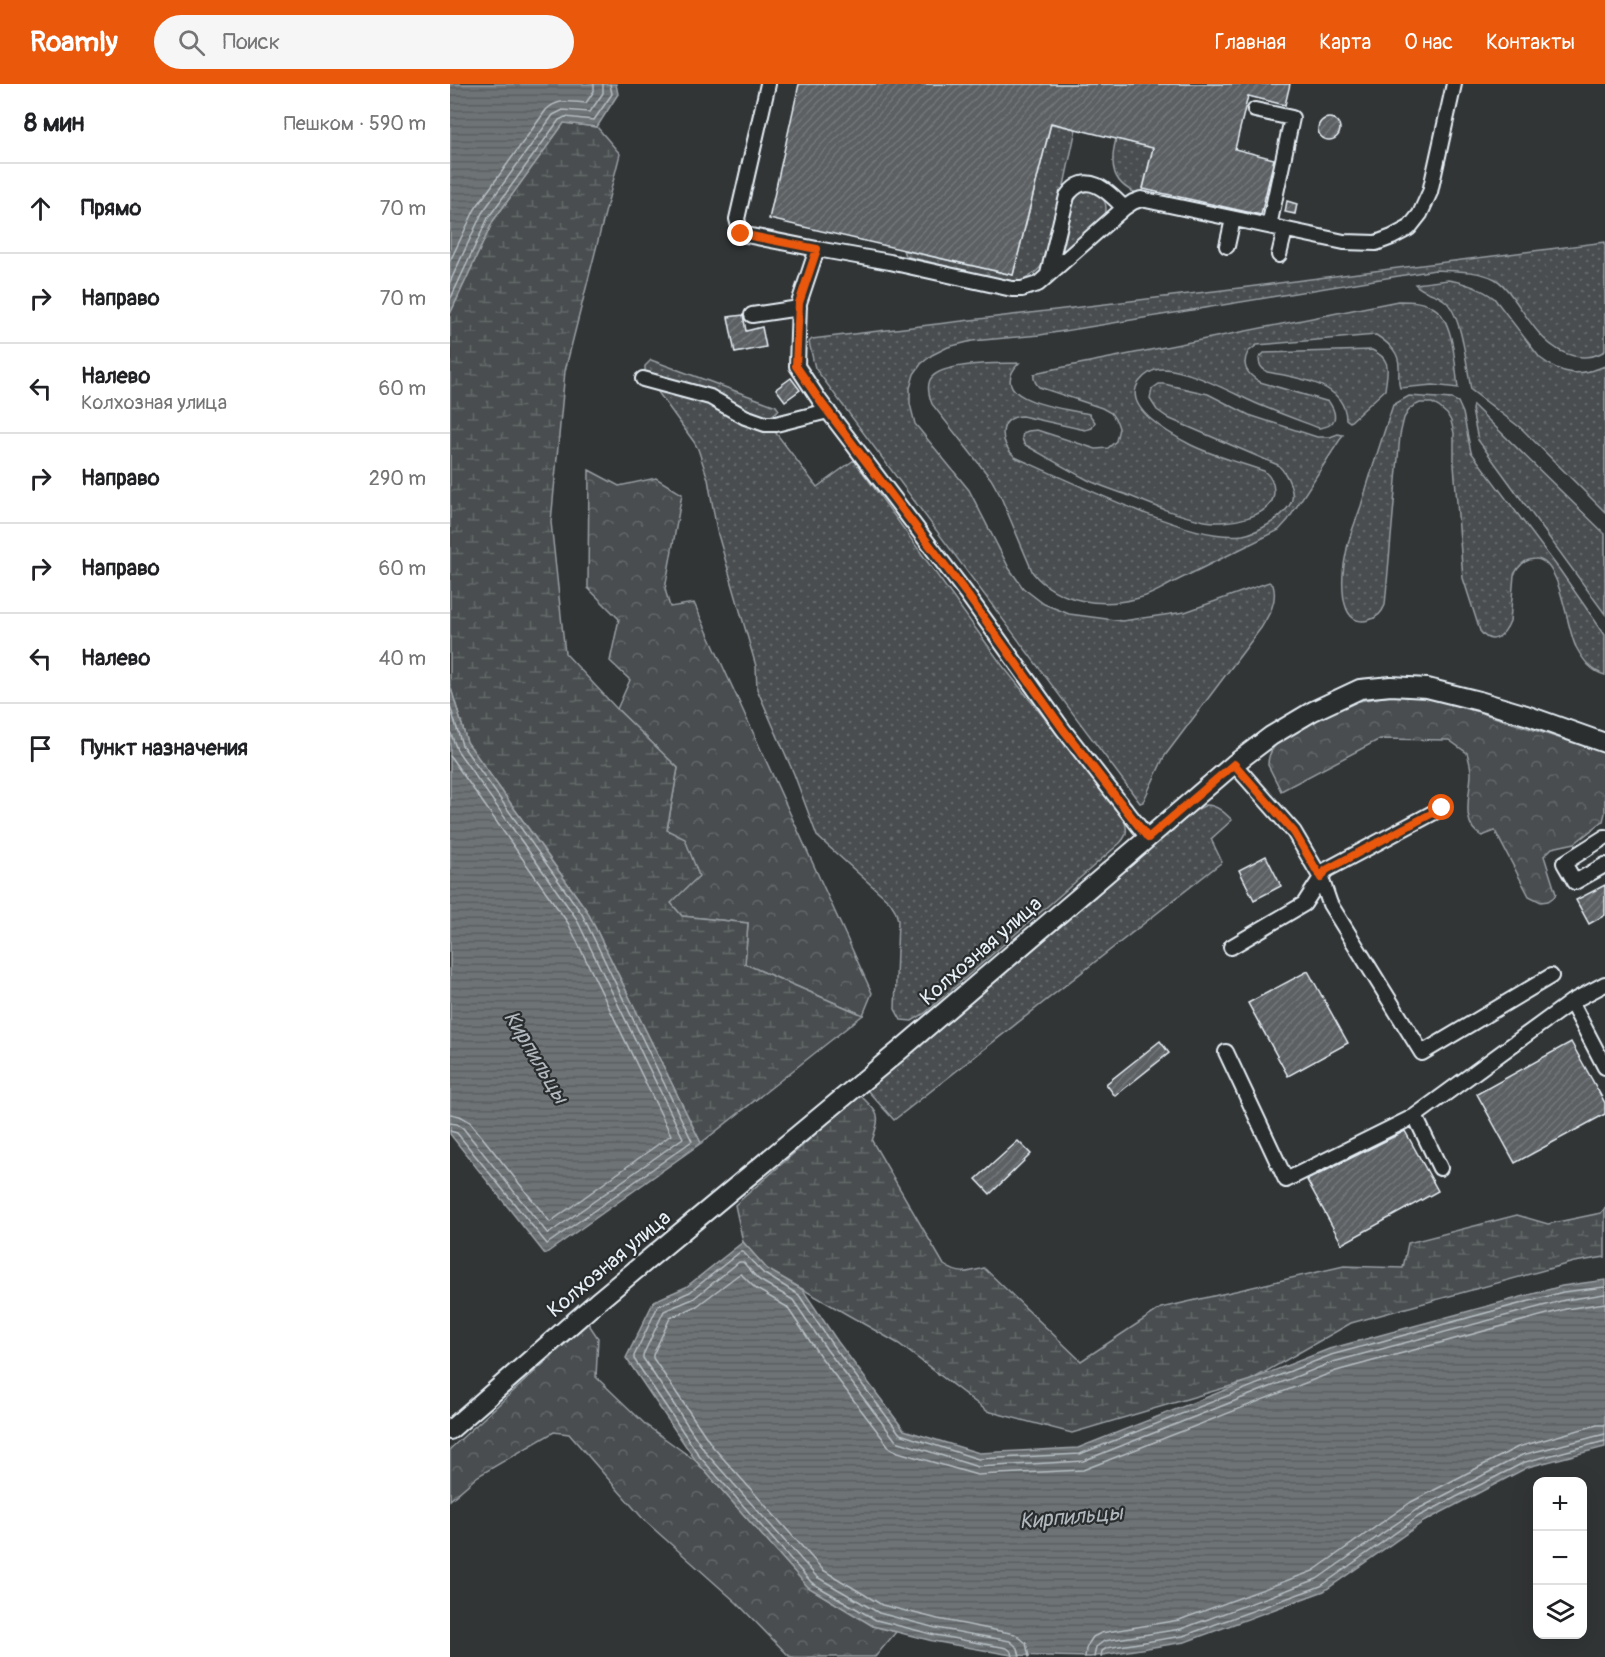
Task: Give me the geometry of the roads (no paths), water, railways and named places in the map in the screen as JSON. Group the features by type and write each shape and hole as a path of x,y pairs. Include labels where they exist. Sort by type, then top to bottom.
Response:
{"main road":[{"name":"Колхозная улица","path":"450,1430 597,1302 899,1051 1234,764 1271,736 1328,703 1360,689 1391,686 1427,688 1479,701 1605,743"}],"lane":[{"path":"768,84 737,219 741,234 890,262 1017,290 1038,284 1124,207 1141,199 1344,242 1376,243 1392,237 1409,228 1420,214 1430,192 1454,84"},
{"path":"1255,110 1292,118 1269,226"},
{"path":"1048,274 1068,195 1073,187 1084,183 1098,185 1109,191 1124,207"},
{"path":"1227,246 1233,219"},
{"path":"1279,255 1285,230"},
{"path":"817,249 799,303 796,366 966,593 1063,729 1148,838"},
{"path":"752,315 799,308"},
{"path":"643,379 710,397 745,417 765,424 776,424 828,411"},
{"path":"1234,764 1294,832 1321,878 1330,904 1422,1053 1551,976"},
{"path":"1231,947 1304,904 1326,870 1442,808"},
{"path":"1605,837 1564,863 1575,882 1605,865"},
{"path":"1226,1052 1286,1180 1415,1116 1571,1002 1605,984"},
{"path":"1571,1002 1605,1067"},
{"path":"1415,1116 1440,1168"}],"water":[{"path":"450,84 616,84 618,94 597,127 564,123 493,221 450,314"},
{"name":"Кирпильцы","path":"450,685 467,742 587,911 701,1143 545,1254 450,1134"},
{"name":"Кирпильцы","path":"743,1242 767,1269 803,1290 838,1342 904,1430 979,1453 1078,1448 1329,1349 1562,1286 1605,1280 1605,1447 1528,1467 1423,1522 1324,1591 1185,1642 1090,1657 1011,1655 933,1641 873,1626 808,1587 696,1461 626,1358 654,1301 686,1287"}]}
